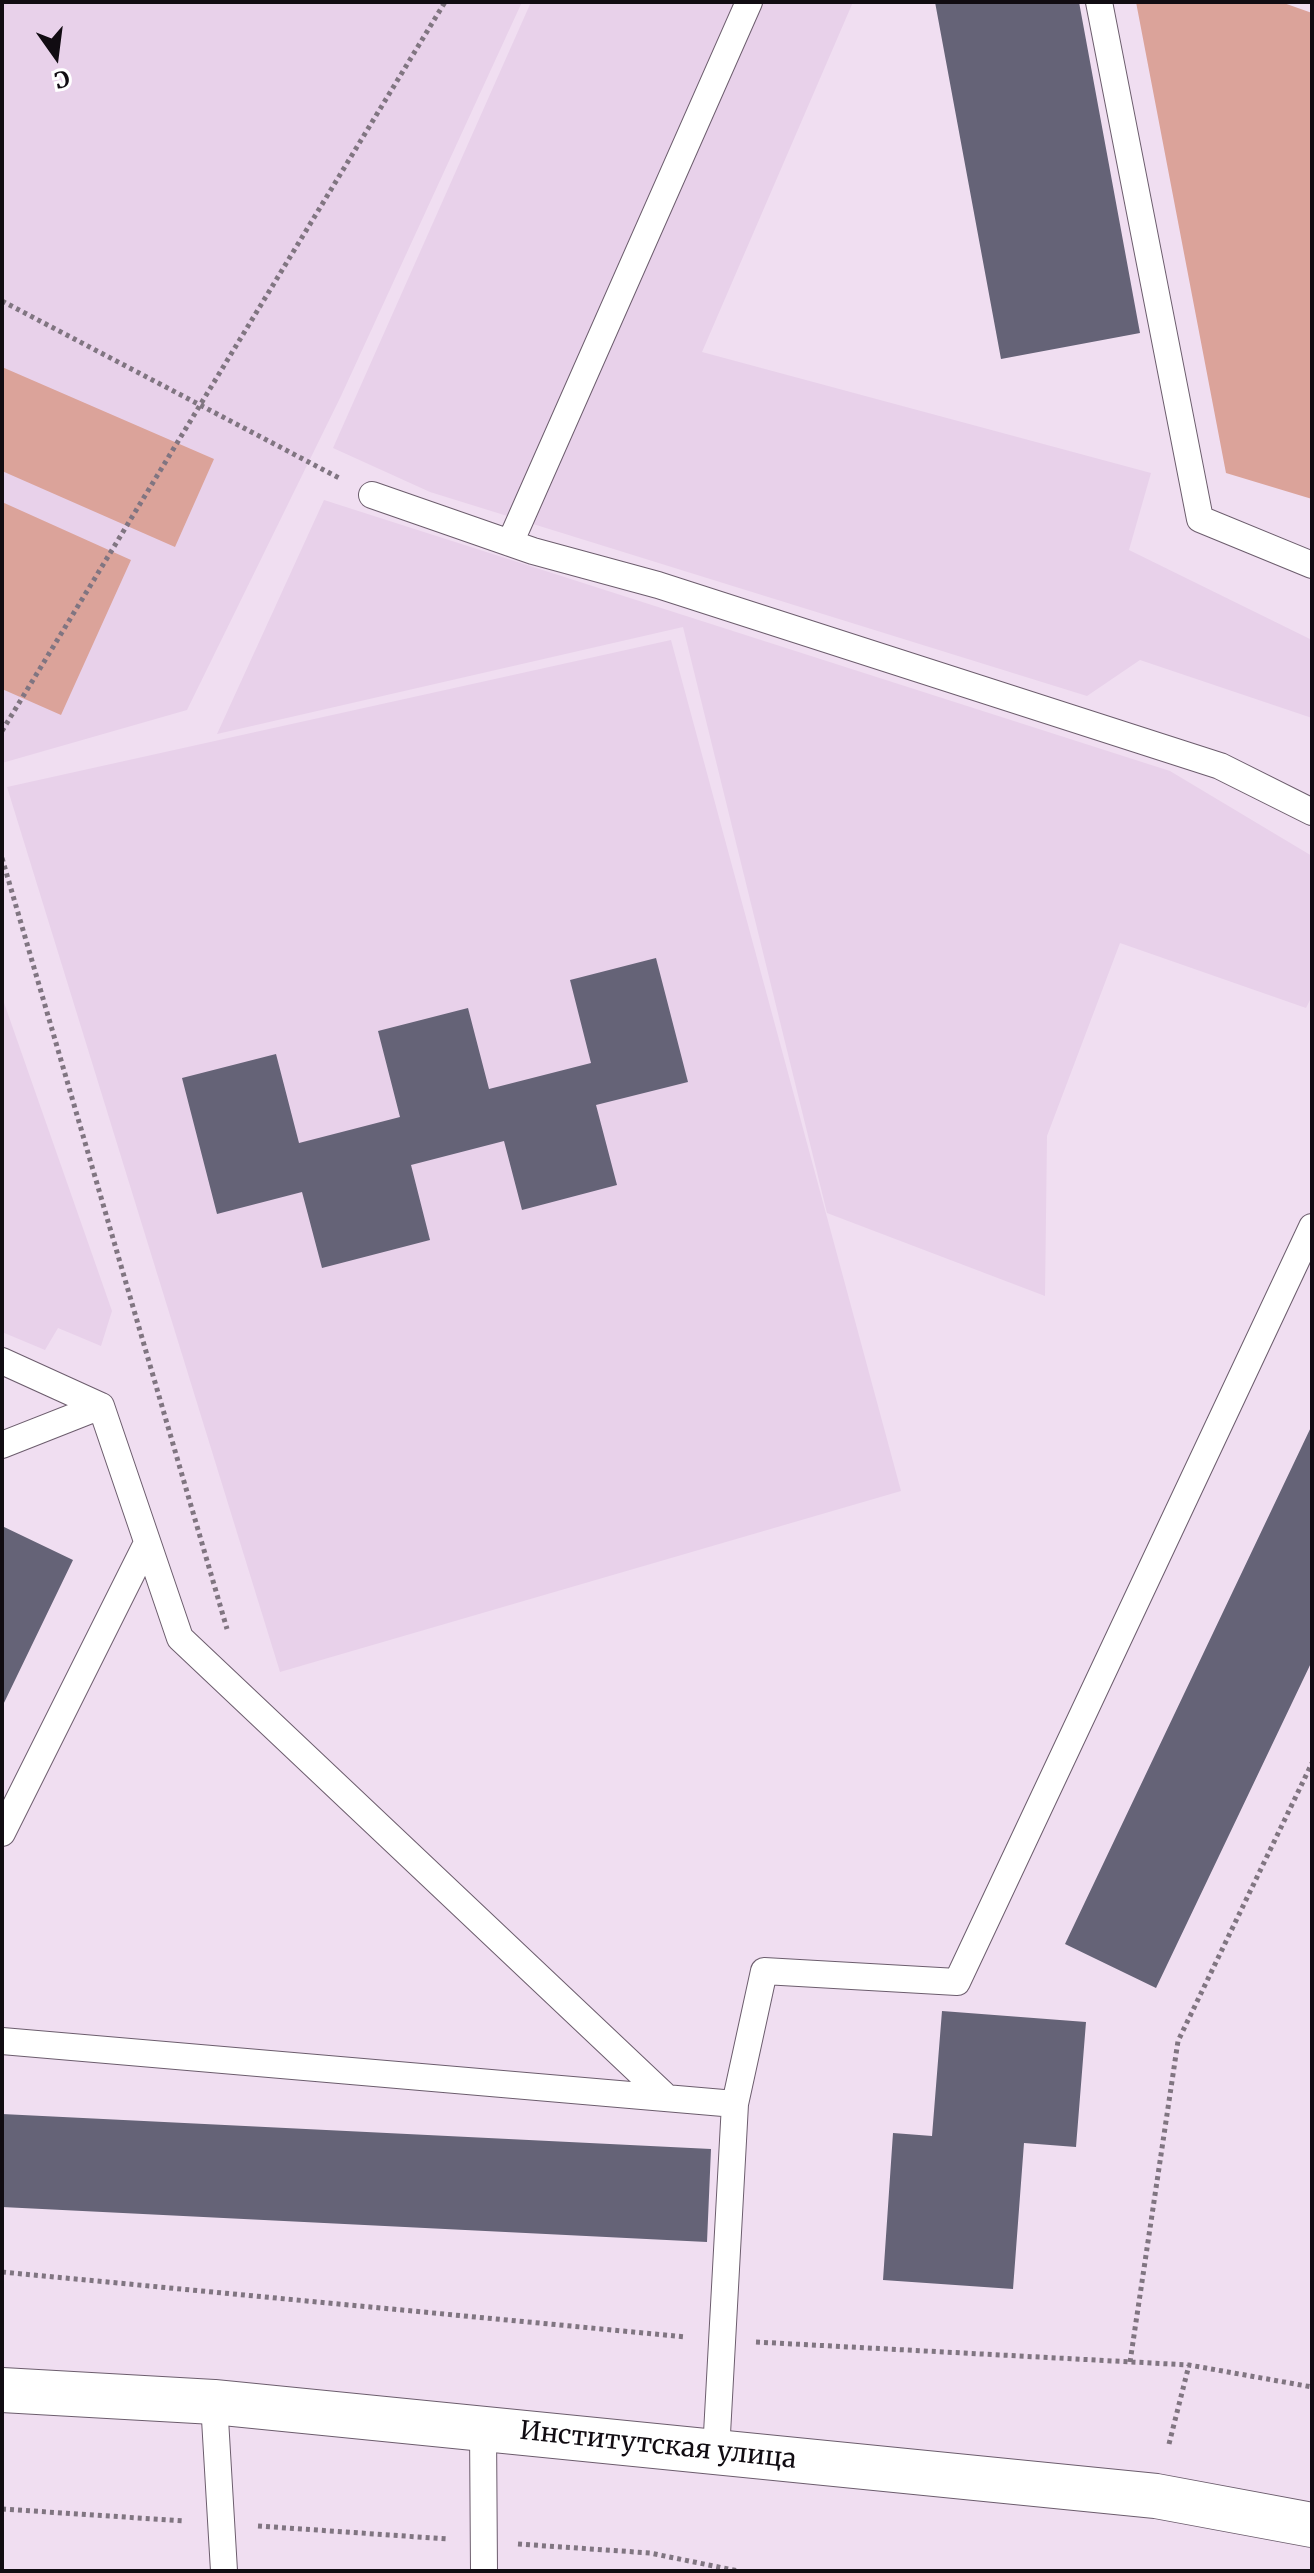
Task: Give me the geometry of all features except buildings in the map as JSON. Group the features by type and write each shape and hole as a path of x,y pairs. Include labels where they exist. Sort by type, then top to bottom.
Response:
{"main road":[{"name":"Институтская улица","path":"2,2390 214,2402 1156,2496 1312,2525"}],"lane":[{"path":"510,543 749,2"},
{"path":"1099,2 1200,519 1312,565"},
{"path":"372,495 510,543 658,585 1220,766 1312,812"},
{"path":"716,2452 735,2104 764,1971 957,1982 1312,1227"},
{"path":"2,1361 101,1406 180,1638 667,2098"},
{"path":"2,1445 101,1406"},
{"path":"2,1833 147,1543"},
{"path":"2,2041 735,2104"},
{"path":"214,2402 224,2571"},
{"path":"483,2429 484,2571"}],"path":[{"path":"2,731 445,2"},
{"path":"2,301 372,495"},
{"path":"2,858 230,1640"},
{"path":"1130,2362 1178,2041 1312,1763"},
{"path":"2,2272 722,2341 1189,2365 1312,2387"},
{"path":"1169,2444 1189,2365"},
{"path":"2,2509 650,2553 738,2571"}],"shaded area":[{"path":"2,2 522,2 341,396 187,710 2,763"},
{"path":"531,2 853,2 702,352 1151,473 1129,550 1312,640 1312,718 1140,660 1087,696 430,492 333,448"},
{"path":"1136,2 1281,2 1312,13 1312,499 1226,473"},
{"path":"2,367 214,459 175,547 2,471"},
{"path":"324,500 1170,771 1312,856 1312,996 1306,1008 1120,943 1047,1136 1045,1296 827,1213 683,627 217,734"},
{"path":"2,502 131,560 61,715 2,689"},
{"path":"671,640 901,1491 280,1672 7,787"},
{"path":"2,997 112,1311 101,1346 58,1328 45,1350 2,1332"}]}
